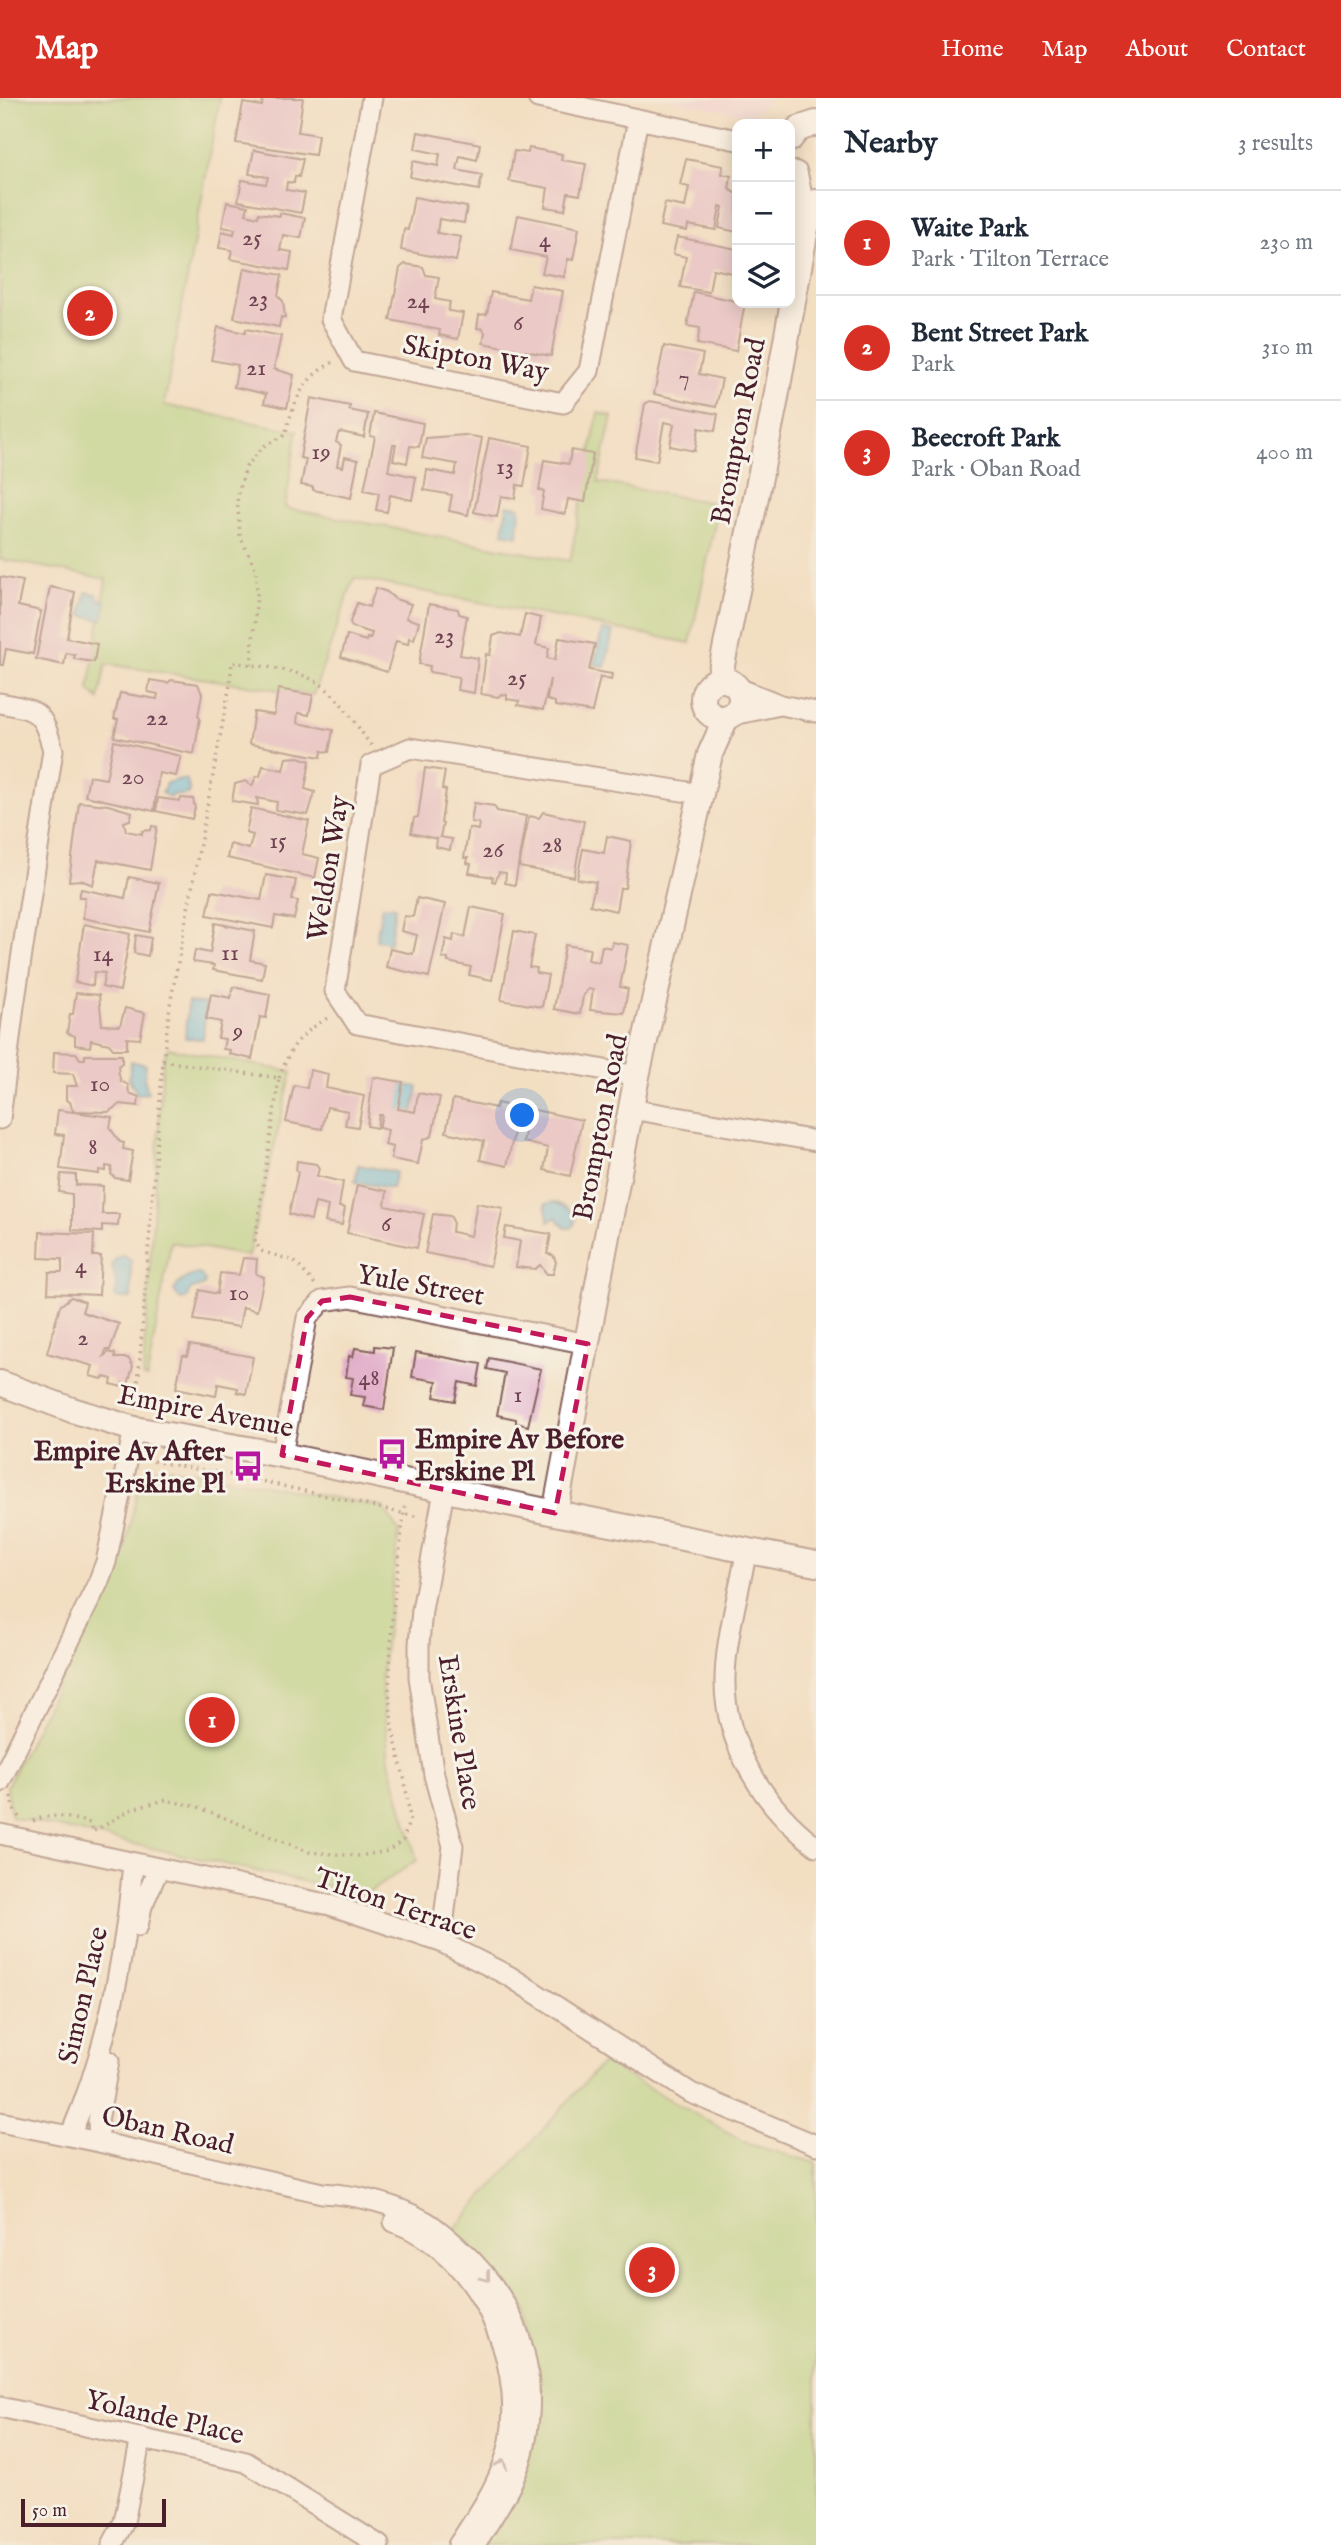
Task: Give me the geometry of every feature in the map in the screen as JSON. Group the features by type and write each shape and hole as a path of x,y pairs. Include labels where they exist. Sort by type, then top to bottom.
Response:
{"street":[{"name":"Skipton Way","path":"372,98 331,319 354,362 563,403 589,371 638,119"},
{"path":"538,98 732,139"},
{"name":"Brompton Road","path":"800,174 806,228"},
{"name":"Brompton Road","path":"555,1513 631,1109 710,754 722,714 741,703 730,684 727,646 732,610 775,403 806,228 816,202"},
{"path":"781,705 722,714 703,695 712,682 730,684 781,705 816,712"},
{"path":"0,703 32,709 45,723 53,750 14,1006 0,1119"},
{"path":"382,761 410,748 701,794"},
{"name":"Weldon Way","path":"382,761 371,765 335,991 357,1024 638,1076"},
{"path":"631,1109 816,1141"},
{"name":"Yule Street","path":"282,1455 307,1318 322,1301 350,1297 588,1343"},
{"name":"Empire Avenue","path":"0,1383 72,1410 134,1429 282,1455 444,1491 816,1564"},
{"path":"5,1788 106,1562 134,1429"},
{"name":"Erskine Place","path":"441,1941 453,1846 434,1775 419,1677 419,1655 422,1610 444,1491"},
{"path":"747,1550 725,1674 730,1717 747,1764 763,1792 784,1818 816,1846"},
{"name":"Tilton Terrace","path":"0,1834 330,1906 441,1941 509,1976 691,2094 816,2145"},
{"name":"Simon Place","path":"70,2136 86,2100 107,2026 124,1945 133,1863"},
{"name":"Simon Place","path":"99,2142 98,2120 142,1906 159,1868"},
{"name":"Oban Road","path":"0,2122 322,2193 350,2195 401,2210 426,2221 472,2260 509,2309 519,2332 527,2363 530,2397 526,2442 509,2488 475,2545"},
{"name":"Oban Road","path":"322,2193 345,2206 411,2228 447,2253 483,2301 505,2347 513,2399 510,2440 503,2464 485,2504 458,2545"},
{"name":"Yolande Place","path":"0,2407 246,2462 379,2545"},
{"path":"112,2545 124,2522 141,2438"}],"path":[{"path":"251,665 257,594 256,570 240,536 237,496 246,467 264,446 285,435 294,400 321,367 332,363"},
{"path":"134,1429 163,1061 170,1004 232,662 290,672 321,685 340,702 382,761"},
{"path":"322,1301 312,1279 294,1261 261,1251 255,1241 279,1078 290,1049 299,1037 323,1020"},
{"path":"163,1061 279,1078"},
{"path":"129,1458 243,1476 437,1523"},
{"path":"94,1831 132,1809 165,1800 195,1806 309,1852 359,1856 388,1851 403,1840 410,1818 392,1727 389,1691 404,1513"},
{"path":"5,1788 24,1825 46,1815 65,1816 90,1823 98,1842 96,1855"}],"highlighted area":[{"path":"350,1297 588,1344 555,1513 282,1455 307,1318 322,1301"}],"shaded area":[{"path":"659,98 771,98 752,116"}],"green space":[{"path":"0,98 220,98 164,405 297,431 285,508 570,561 598,413 612,416 598,482 719,504 690,643 354,578 313,695 106,664 99,699 89,690 106,579 0,559"},
{"path":"168,1048 292,1072 248,1256 171,1242 147,1378 143,1377 163,1061"},
{"path":"163,1466 383,1507 399,1532 381,1679 389,1761 417,1860 365,1895 11,1817 7,1786 124,1553 141,1475"},
{"path":"603,2062 749,2144 816,2163 816,2545 475,2545 520,2475 540,2392 524,2307 451,2233"}],"water":[{"path":"507,505 520,507 518,536 503,533"},
{"path":"86,592 97,594 98,599 106,601 102,620 81,615"},
{"path":"602,630 613,632 605,667 594,664"},
{"path":"187,780 190,793 171,795 171,798 162,793 166,783"},
{"path":"382,906 395,907 390,943 387,944 385,941 376,940"},
{"path":"188,1002 206,1004 203,1039 185,1038"},
{"path":"131,1061 146,1065 144,1078 148,1093 137,1094 129,1079"},
{"path":"400,1084 418,1087 413,1112 396,1109"},
{"path":"358,1165 396,1172 392,1188 355,1182"},
{"path":"554,1202 572,1212 575,1223 572,1228 565,1228 556,1217 549,1222 545,1204"},
{"path":"124,1255 131,1261 131,1298 117,1298 112,1265 116,1258"},
{"path":"200,1274 205,1281 204,1285 190,1290 187,1298 181,1300 174,1291 176,1287 185,1279"}],"building":[{"path":"263,98 303,98 298,132 318,135 315,155 236,143 243,103 262,106"},
{"path":"418,132 480,144 477,160 460,156 457,170 482,175 479,190 410,177 413,161 438,166 440,154 415,149"},
{"path":"529,148 562,154 561,160 586,164 580,195 568,193 565,210 545,207 548,188 509,181 514,151 528,153"},
{"path":"254,150 303,159 299,177 295,176 294,183 287,182 286,190 305,193 301,213 238,201 242,180 266,184 268,177 249,174"},
{"path":"686,159 723,166 722,174 731,176 729,189 732,191 732,231 719,228 723,207 720,206 716,230 688,225 687,231 660,226 665,203 685,207 689,187 680,185"},
{"path":"414,197 467,207 464,223 439,219 437,233 461,237 456,261 401,250"},
{"path":"227,202 248,206 246,214 258,217 259,213 280,216 280,213 305,218 301,238 283,235 280,250 292,252 289,270 230,259 232,250 219,248 222,231 234,234 235,229 222,227"},
{"path":"518,215 579,228 573,260 568,259 564,277 542,273 546,257 511,250"},
{"path":"677,237 732,248 732,273 713,269 709,292 680,287 686,257 673,254"},
{"path":"405,264 423,267 426,275 439,277 435,299 450,302 448,311 463,313 458,339 439,335 440,330 390,320 400,268"},
{"path":"244,268 282,275 278,296 283,301 285,318 281,317 279,327 234,318"},
{"path":"531,285 563,291 551,356 483,343 485,333 483,329 477,328 479,315 487,314 491,292 528,299"},
{"path":"694,292 732,300 732,308 744,308 736,351 697,344 700,328 687,326"},
{"path":"218,327 245,333 246,329 281,336 274,369 294,375 287,408 264,403 266,394 234,387 238,365 211,360"},
{"path":"664,346 703,354 699,374 722,379 716,407 654,394"},
{"path":"311,398 350,406 349,410 368,414 364,437 341,432 336,442 341,445 337,466 343,467 345,457 358,460 351,498 301,485 306,459 300,458"},
{"path":"650,401 718,414 715,431 699,428 695,451 670,446 674,424 664,422 657,461 635,457 645,404"},
{"path":"374,413 423,423 419,447 410,446 407,463 393,460 396,445 393,445 388,471 416,477 412,500 390,495 387,512 376,510 379,493 364,490 375,437 370,436"},
{"path":"465,435 482,438 468,515 449,511 452,495 424,490 427,470 455,475 457,464 422,458 426,438"},
{"path":"489,438 531,446 524,486 517,485 515,498 501,496 497,517 474,512"},
{"path":"571,450 593,454 585,502 568,499 565,514 541,509 544,491 539,490 544,460 569,464"},
{"path":"0,577 23,581 18,606 41,611 33,654 6,649 3,665 0,665"},
{"path":"50,587 75,592 67,638 97,644 94,662 74,659 75,655 66,653 64,665 36,659"},
{"path":"376,588 395,599 411,604 406,618 419,622 414,639 409,638 408,644 396,641 387,672 341,657 347,635 366,641 367,638 370,639 372,633 352,627 350,622 357,603 369,607"},
{"path":"429,604 458,609 459,614 467,616 460,655 478,658 474,693 457,690 459,677 429,672 430,666 419,664"},
{"path":"525,614 541,618 536,645 549,648 547,658 555,660 559,638 595,644 589,670 612,674 611,680 600,677 592,712 555,706 555,702 547,700 550,679 543,710 518,705 519,701 507,699 507,695 501,694 498,697 481,694 486,654 490,655 493,636 501,633 520,637"},
{"path":"150,680 198,684 202,694 194,754 114,737 118,719 114,719 120,693 157,699 158,694 148,692"},
{"path":"278,689 313,695 309,715 298,713 297,723 333,730 329,752 322,751 321,757 249,744 254,712 274,715"},
{"path":"114,741 181,756 176,776 159,773 154,811 85,796 89,776 106,779"},
{"path":"299,757 310,761 305,789 315,792 308,815 276,810 277,802 257,798 258,805 232,801 235,784 246,781 252,786 256,777 260,776 263,766 283,770 286,758"},
{"path":"425,768 445,771 442,789 446,790 440,837 452,839 450,850 436,847 437,839 411,833 414,818 418,817"},
{"path":"158,798 180,801 181,798 193,799 195,808 192,819 156,811"},
{"path":"79,802 108,805 132,812 130,820 124,822 126,831 142,834 142,831 151,830 152,826 157,827 150,870 98,860 93,885 81,880 69,881"},
{"path":"474,803 494,806 497,811 526,816 515,885 505,883 506,873 499,872 495,882 492,881 493,877 469,873 471,864 467,863 468,858 464,858 469,828 478,830 479,823 471,822"},
{"path":"251,808 309,821 302,854 319,858 315,878 227,858 230,844 249,849 253,835 246,833"},
{"path":"543,812 584,821 574,877 519,867 529,816 539,818"},
{"path":"607,836 631,841 625,888 620,888 616,911 590,905 596,882 577,879 583,849 604,853"},
{"path":"266,875 296,880 292,900 298,901 294,919 275,916 273,928 207,915 212,891 261,900"},
{"path":"129,877 159,883 149,932 83,918 85,897 79,897 81,889 125,898"},
{"path":"417,898 445,904 429,977 386,967 390,949 413,954 417,935 401,931 404,916 413,917"},
{"path":"471,907 505,914 492,980 469,975 471,967 442,958 446,939 453,941 454,934 465,937"},
{"path":"215,923 255,931 250,960 265,963 262,979 213,970 214,965 193,962 195,950 210,953"},
{"path":"84,924 130,934 120,991 102,987 105,973 94,972 93,986 75,982"},
{"path":"514,931 535,935 529,967 537,968 536,973 548,975 542,1007 501,1000"},
{"path":"136,935 151,938 148,956 134,953"},
{"path":"612,942 628,945 620,987 628,989 624,1013 590,1010 593,990 588,989 583,996 580,1014 554,1009 565,945 590,949 588,960 599,962 602,946 611,948"},
{"path":"233,987 270,994 266,1018 260,1017 252,1059 229,1054 230,1050 223,1049 225,1039 218,1038 221,1022 206,1019 211,994 231,998"},
{"path":"76,993 99,995 102,1025 120,1026 125,1008 145,1013 140,1039 127,1038 127,1049 113,1049 109,1044 91,1040 90,1047 75,1045 75,1036 67,1033"},
{"path":"54,1052 76,1053 80,1059 85,1059 85,1055 122,1055 122,1063 118,1066 119,1075 121,1081 128,1085 129,1093 139,1097 138,1106 120,1104 108,1112 73,1111 70,1102 66,1100 66,1086 77,1086 73,1074 53,1073"},
{"path":"310,1070 328,1074 326,1088 364,1096 358,1127 345,1125 348,1111 327,1107 322,1129 286,1122 294,1085 307,1088"},
{"path":"373,1077 403,1082 398,1109 415,1112 418,1093 440,1097 432,1136 423,1140 418,1164 391,1159 393,1147 385,1145 388,1130 379,1128 382,1115 379,1115 377,1128 367,1126"},
{"path":"453,1099 496,1108 497,1103 519,1108 507,1166 480,1160 484,1141 446,1132"},
{"path":"530,1109 582,1120 570,1176 544,1170 548,1148 523,1142"},
{"path":"58,1110 112,1117 110,1128 120,1142 124,1143 123,1149 133,1151 128,1180 115,1178 111,1174 112,1167 106,1166 106,1171 99,1170 99,1174 60,1169 64,1135 55,1134"},
{"path":"297,1161 316,1164 319,1168 317,1176 343,1182 339,1207 345,1208 342,1225 325,1222 328,1206 315,1203 311,1220 289,1214 298,1172"},
{"path":"61,1174 76,1175 76,1185 103,1186 102,1214 119,1214 118,1226 102,1225 102,1232 72,1230 72,1194 59,1192"},
{"path":"357,1185 387,1191 385,1206 424,1214 417,1248 347,1233"},
{"path":"477,1203 503,1208 490,1266 425,1253 433,1214 450,1216 453,1221 452,1232 471,1236"},
{"path":"506,1227 551,1234 547,1254 553,1255 556,1262 553,1274 547,1274 540,1265 535,1269 516,1267 520,1241 504,1238"},
{"path":"40,1232 94,1234 93,1256 101,1256 99,1295 48,1293 49,1272 62,1272 62,1259 39,1258"},
{"path":"243,1258 257,1259 256,1274 264,1277 257,1311 243,1307 239,1327 194,1320 200,1290 217,1294 220,1273 239,1275"},
{"path":"71,1297 85,1302 82,1312 119,1324 110,1350 106,1350 104,1356 109,1352 115,1354 115,1358 128,1358 133,1366 128,1385 123,1383 122,1387 111,1384 112,1379 90,1376 93,1366 47,1353 60,1306"},
{"path":"190,1345 253,1357 246,1394 237,1392 238,1388 218,1384 216,1396 176,1388 183,1355 187,1356"},
{"path":"375,1346 393,1348 384,1410 363,1406 365,1397 350,1395 353,1378 346,1377 349,1356 353,1357 355,1348 375,1351"},
{"path":"416,1352 481,1364 477,1386 459,1382 455,1401 434,1397 437,1381 412,1377"},
{"path":"489,1358 541,1369 528,1426 516,1423 516,1419 497,1415 505,1373 487,1369"}],"place":[{"name":"Bent Street Park","path":"90,313"},
{"name":"Empire Av Before Erskine Pl","path":"392,1454"},
{"name":"Empire Av After Erskine Pl","path":"248,1466"},
{"name":"Waite Park","path":"212,1720"},
{"name":"Beecroft Park","path":"652,2270"}]}
